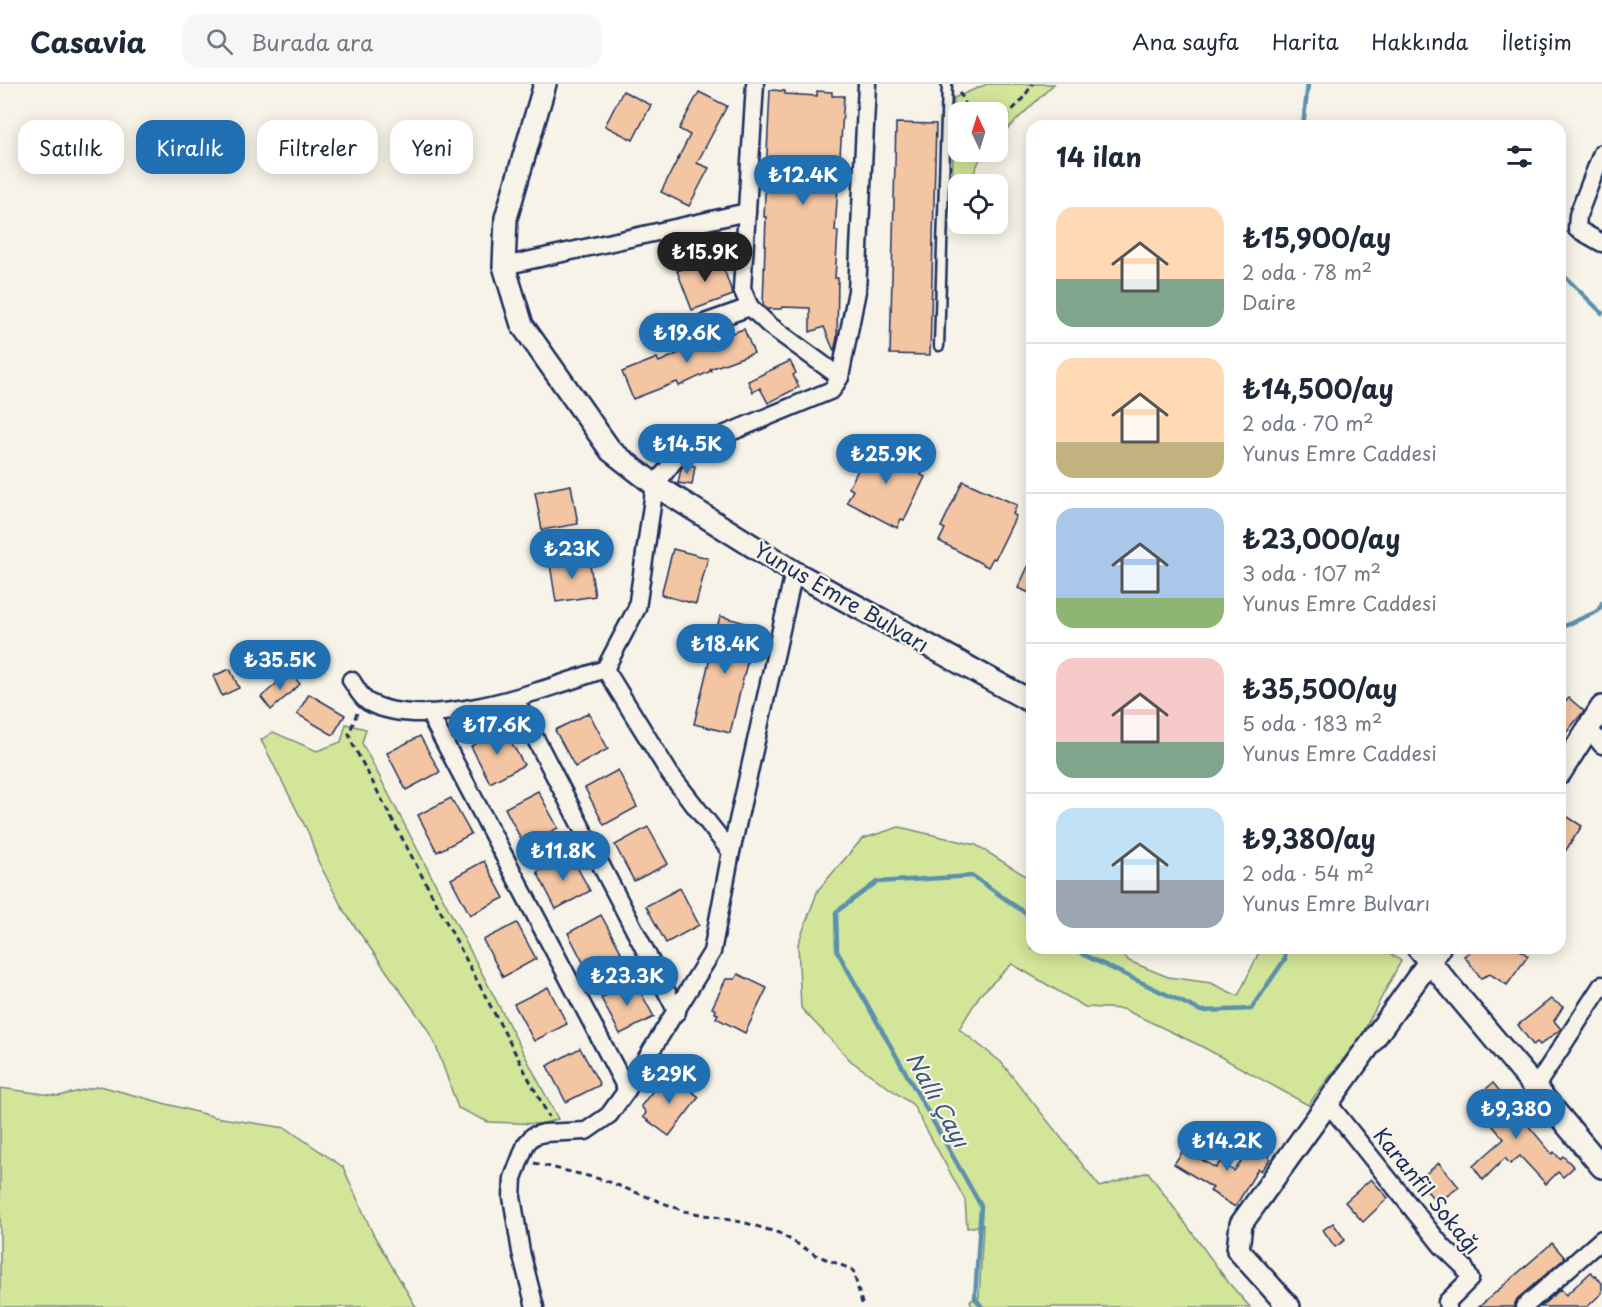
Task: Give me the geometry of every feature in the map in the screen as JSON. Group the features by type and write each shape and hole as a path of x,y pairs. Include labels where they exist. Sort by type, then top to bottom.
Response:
{"street":[{"name":"Yunus Emre Bulvarı","path":"545,84 506,218 504,266 522,325 611,451 655,485 794,572 1026,699"},
{"path":"755,84 742,289 750,307 769,325 840,377"},
{"path":"351,680 365,701 387,709 429,713 515,699 605,669 637,608 655,485 680,453 831,390 840,377 857,291 867,84"},
{"path":"1602,153 1578,215 1577,229 1602,243"},
{"path":"504,266 747,212"},
{"path":"659,339 750,307"},
{"path":"535,1307 521,1252 512,1197 513,1178 526,1144 533,1136 586,1131 609,1115 677,1012 712,952 731,852 794,572"},
{"path":"605,669 670,774 731,852"},
{"path":"515,699 677,1012"},
{"path":"1566,767 1596,737 1602,707"},
{"path":"429,713 627,1090"},
{"path":"1289,1307 1238,1250 1240,1224 1327,1102 1428,954"},
{"path":"1431,954 1602,1167"},
{"path":"1536,1086 1602,985"},
{"name":"Karanfil Sokağı","path":"1327,1102 1442,1246 1464,1267 1470,1279 1447,1302 1448,1307"},
{"path":"1524,1307 1602,1239"}],"lane":[{"path":"939,346 947,84"}],"path":[{"path":"1008,115 1033,84"},
{"path":"958,92 965,102"},
{"path":"365,701 353,720 349,734 352,743 557,1132"},
{"path":"521,1158 542,1167 604,1180 684,1211 746,1223 778,1233 816,1255 853,1270 863,1307"}],"green space":[{"path":"987,84 1054,84 1008,128 1008,102 954,102 954,98"},
{"path":"953,162 979,162 973,174 953,174"},
{"path":"346,724 366,729 362,743 558,1119 541,1124 488,1122 458,1108 436,1046 426,1027 344,911 318,861 309,834 261,740 273,732 317,751 341,742"},
{"path":"899,827 976,845 1026,876 1026,954 1123,954 1129,961 1168,977 1211,983 1238,996 1258,954 1391,954 1401,961 1361,1036 1308,1105 1201,1046 1123,1009 1085,1007 1012,964 980,995 959,1029 1001,1062 1100,1187 1148,1172 1228,1282 1250,1307 972,1307 970,1301 979,1297 983,1225 967,1228 965,1200 913,1105 851,1061 801,1008 798,944 818,890 862,839"},
{"path":"100,1086 215,1117 286,1128 343,1167 373,1234 416,1307 0,1307 0,1088 59,1096"}],"building":[{"path":"770,90 785,91 785,94 817,96 817,91 832,92 832,96 844,96 835,231 838,231 835,278 838,278 837,338 834,351 824,327 810,332 810,308 767,309 763,305 766,217 764,217"},
{"path":"623,91 651,105 633,140 605,126"},
{"path":"699,92 727,106 697,163 709,168 689,206 661,192 690,135 679,129"},
{"path":"896,123 936,124 930,355 890,354"},
{"path":"719,255 733,295 692,310 677,271"},
{"path":"744,329 754,353 710,369 711,371 679,386 677,382 633,399 622,372 657,358 659,362 699,344"},
{"path":"790,361 799,387 768,403 760,388 753,392 748,381"},
{"path":"872,442 926,466 921,475 925,477 904,520 901,519 897,528 847,502 853,490 849,488"},
{"path":"685,464 695,466 692,485 678,483 681,469"},
{"path":"963,481 1017,505 1013,514 1016,516 995,559 993,558 988,567 939,541 945,529 941,527"},
{"path":"571,485 578,524 542,530 535,492"},
{"path":"673,549 708,558 696,604 661,595"},
{"path":"589,558 595,596 556,602 550,564"},
{"path":"1026,571 1026,591 1018,588"},
{"path":"720,616 756,626 730,733 694,724"},
{"path":"230,669 239,688 222,696 213,676"},
{"path":"290,672 300,684 271,710 261,697"},
{"path":"309,694 345,715 333,735 297,714"},
{"path":"1569,698 1584,711 1566,733 1566,701"},
{"path":"589,713 608,749 575,767 555,730"},
{"path":"504,729 524,765 490,783 471,746"},
{"path":"420,736 440,772 406,790 387,753"},
{"path":"618,770 637,807 604,825 585,788"},
{"path":"538,791 558,828 524,845 505,808"},
{"path":"451,798 471,834 437,852 418,815"},
{"path":"1566,816 1582,826 1566,850"},
{"path":"648,827 668,864 634,881 615,845"},
{"path":"570,854 590,891 556,909 537,872"},
{"path":"484,861 504,898 470,915 451,879"},
{"path":"680,888 699,925 666,943 646,906"},
{"path":"601,915 621,952 587,970 568,933"},
{"path":"517,923 536,959 503,977 483,940"},
{"path":"1467,954 1525,954 1528,956 1507,985 1490,974 1481,978 1464,956"},
{"path":"738,974 767,988 745,1033 716,1018 718,1014 712,1008 726,979 735,979"},
{"path":"634,980 654,1017 620,1034 601,998"},
{"path":"548,987 567,1024 534,1041 514,1004"},
{"path":"1551,999 1563,1007 1554,1021 1561,1029 1540,1045 1537,1042 1533,1045 1518,1025"},
{"path":"580,1048 600,1085 566,1102 547,1066"},
{"path":"673,1077 699,1097 669,1136 643,1117 646,1113 641,1106 661,1080 665,1083 667,1080 670,1082"},
{"path":"1493,1083 1552,1154 1554,1152 1560,1159 1563,1156 1574,1167 1563,1177 1558,1172 1546,1184 1520,1156 1510,1164 1505,1158 1483,1180 1473,1166 1504,1139 1474,1104 1483,1096 1481,1093"},
{"path":"1258,1140 1273,1151 1261,1171 1258,1169 1235,1207 1210,1191 1213,1188 1174,1164 1184,1149 1216,1168 1220,1162 1234,1171"},
{"path":"1439,1163 1459,1187 1437,1203 1418,1180"},
{"path":"1371,1179 1388,1198 1363,1222 1345,1202"},
{"path":"1333,1223 1345,1240 1335,1247 1323,1230"},
{"path":"1552,1243 1565,1258 1517,1299 1514,1307 1479,1307"},
{"path":"1591,1272 1602,1283 1602,1293 1587,1307 1540,1307 1561,1289 1566,1295"}],"waterway":[{"path":"1304,120 1308,84"},
{"path":"1566,278 1602,313"},
{"path":"1566,625 1598,611 1602,603"},
{"name":"Nallı Çayı","path":"982,1307 975,1298 981,1206 837,951 836,912 877,882 973,876 1026,914"},
{"path":"1083,954 1201,1011 1251,1009 1285,959 1285,954"}]}
